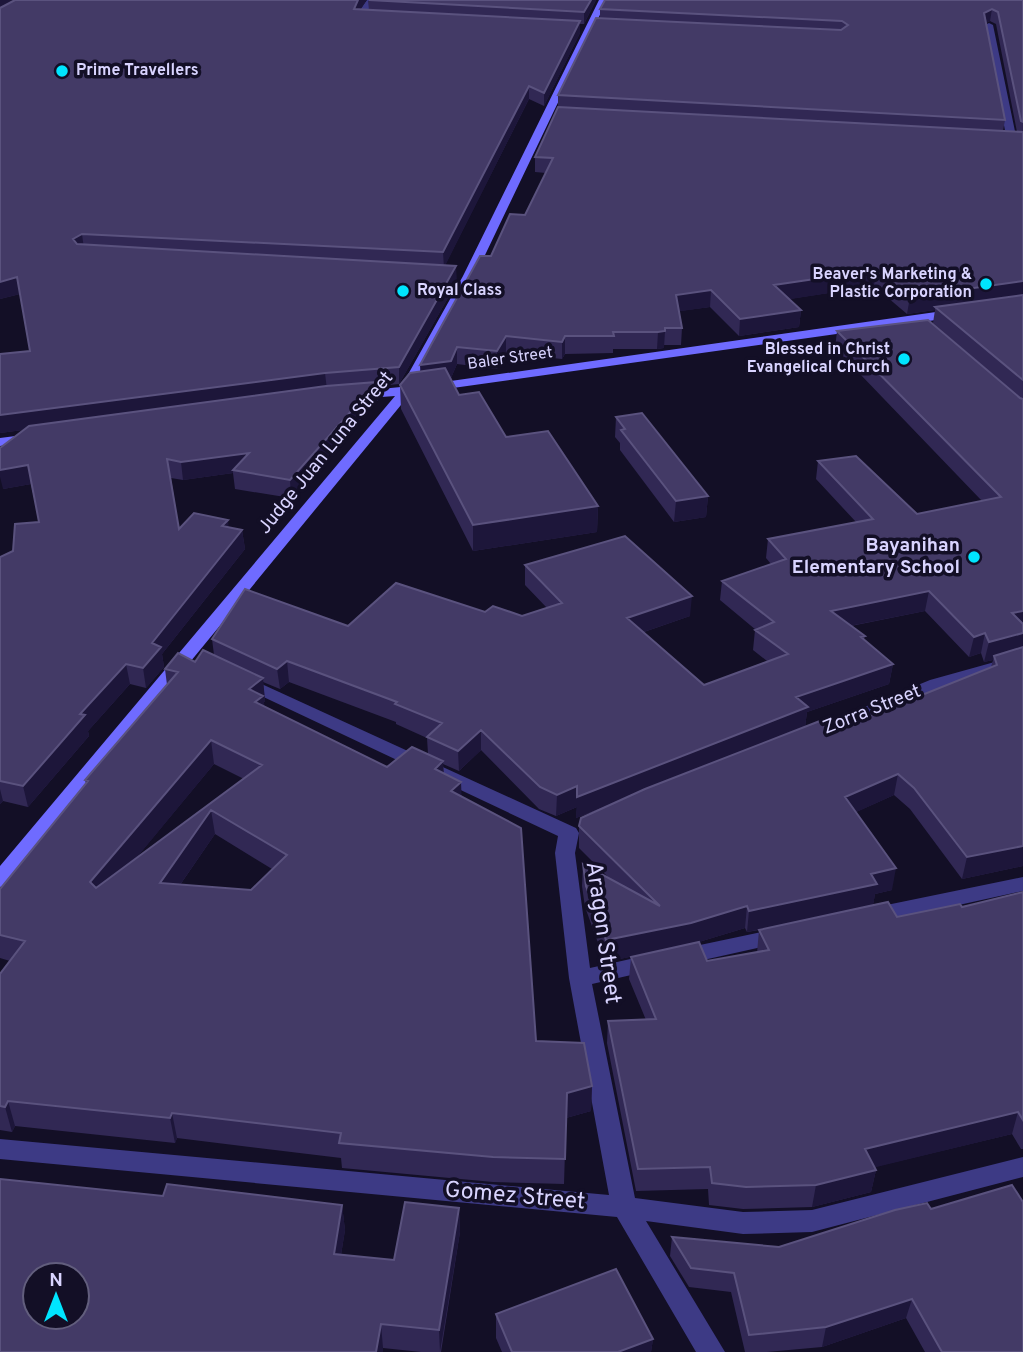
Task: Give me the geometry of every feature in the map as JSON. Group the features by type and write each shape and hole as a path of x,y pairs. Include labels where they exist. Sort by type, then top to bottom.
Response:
{"street":[{"path":"371,0 359,17 380,20"},
{"name":"Judge Juan Luna Street","path":"0,880 406,391 469,276 603,0"},
{"path":"989,25 1018,141 999,140"},
{"path":"575,29 604,26"},
{"path":"547,114 561,115"},
{"path":"455,275 469,276"},
{"name":"Baler Street","path":"340,396 406,391 921,323 970,312"},
{"path":"0,442 45,436"},
{"name":"Aragon Street","path":"187,654 578,828 565,853 580,978 624,1207 711,1352"},
{"name":"Zorra Street","path":"796,742 936,684 1023,659"},
{"path":"853,920 1023,884"},
{"path":"580,978 801,931"},
{"name":"Gomez Street","path":"0,1149 624,1207 743,1223 812,1221 1023,1167"}],"building":[{"path":"15,0 358,0 354,9 580,21 544,93 529,86 443,252 82,234 73,239 77,244 456,266 399,367 325,373 0,415 0,354 30,351 17,277 0,282 0,8"},
{"path":"369,0 591,0 584,12"},
{"path":"605,0 1023,0 1023,122 998,12 992,9 984,13 1005,120 558,95 596,18 841,30 848,25 842,21 600,9"},
{"path":"558,107 1023,132 1023,281 910,297 876,270 774,285 801,310 740,319 711,290 676,295 682,328 665,328 665,331 658,332 613,332 614,336 565,336 562,342 506,336 497,351 457,347 451,361 420,365 480,256 491,256 510,214 525,215 553,158 535,157"},
{"path":"1023,295 1023,380 935,307"},
{"path":"928,320 1023,399 1023,611 1012,613 1023,624 1023,633 989,642 985,633 974,637 929,591 831,611 865,636 861,637 893,664 796,697 808,707 577,797 577,786 557,795 540,787 481,730 458,751 427,737 442,723 395,704 397,702 287,661 277,669 212,639 245,589 348,626 396,583 485,612 493,606 522,616 562,603 525,565 625,536 692,596 627,618 704,685 788,654 755,630 774,622 722,581 786,559 768,539 873,519 818,461 856,456 917,514 1001,497 837,331"},
{"path":"445,368 459,395 479,392 506,437 548,431 598,506 473,525 400,385 410,373"},
{"path":"377,382 290,480 233,470 249,453 181,462 167,459 179,529 194,513 228,520 222,526 242,530 152,643 161,647 143,668 126,664 80,714 85,715 23,786 0,781 0,557 13,551 15,524 39,522 28,465 0,470 0,448 29,426 326,386"},
{"path":"642,413 708,496 676,501 621,430 625,429 616,417"},
{"path":"1023,647 1023,846 967,857 914,788 898,774 845,797 896,868 871,874 877,884 749,911 747,906 691,923 606,940 586,886 583,864 660,906 579,826 581,818 645,789 825,719 837,729 997,665 994,656"},
{"path":"203,650 263,678 249,689 263,696 255,702 387,767 412,747 443,761 435,769 461,782 451,791 521,828 536,1041 584,1043 592,1086 567,1093 565,1159 493,1157 339,1143 341,1133 172,1113 170,1118 8,1101 5,1107 0,1106 0,974 25,941 0,935 0,889 88,781 85,780 178,672 165,669 178,653 195,662","holes":["211,740 262,765 96,888 90,882","211,810 287,855 251,890 160,883"]},
{"path":"1023,892 1023,1120 1018,1112 865,1149 876,1170 816,1185 746,1187 712,1183 710,1167 638,1169 608,1021 656,1019 631,957 699,942 707,961 769,950 759,930 888,902 897,917 960,904 962,907"},
{"path":"0,1179 163,1196 167,1184 342,1205 334,1254 394,1260 405,1202 459,1208 439,1330 381,1324 376,1352 0,1352"},
{"path":"1012,1185 1023,1202 1023,1352 942,1352 912,1299 826,1327 749,1335 734,1273 691,1268 672,1237 779,1247 895,1210 927,1203 931,1209"},
{"path":"616,1269 653,1339 618,1352 512,1352 496,1314"}],"place":[{"name":"Prime Travellers","path":"62,71"},
{"name":"Beaver's Marketing & Plastic Corporation","path":"986,284"},
{"name":"Royal Class","path":"403,291"},
{"name":"Blessed in Christ Evangelical Church","path":"904,359"},
{"name":"Bayanihan Elementary School","path":"974,557"}]}
